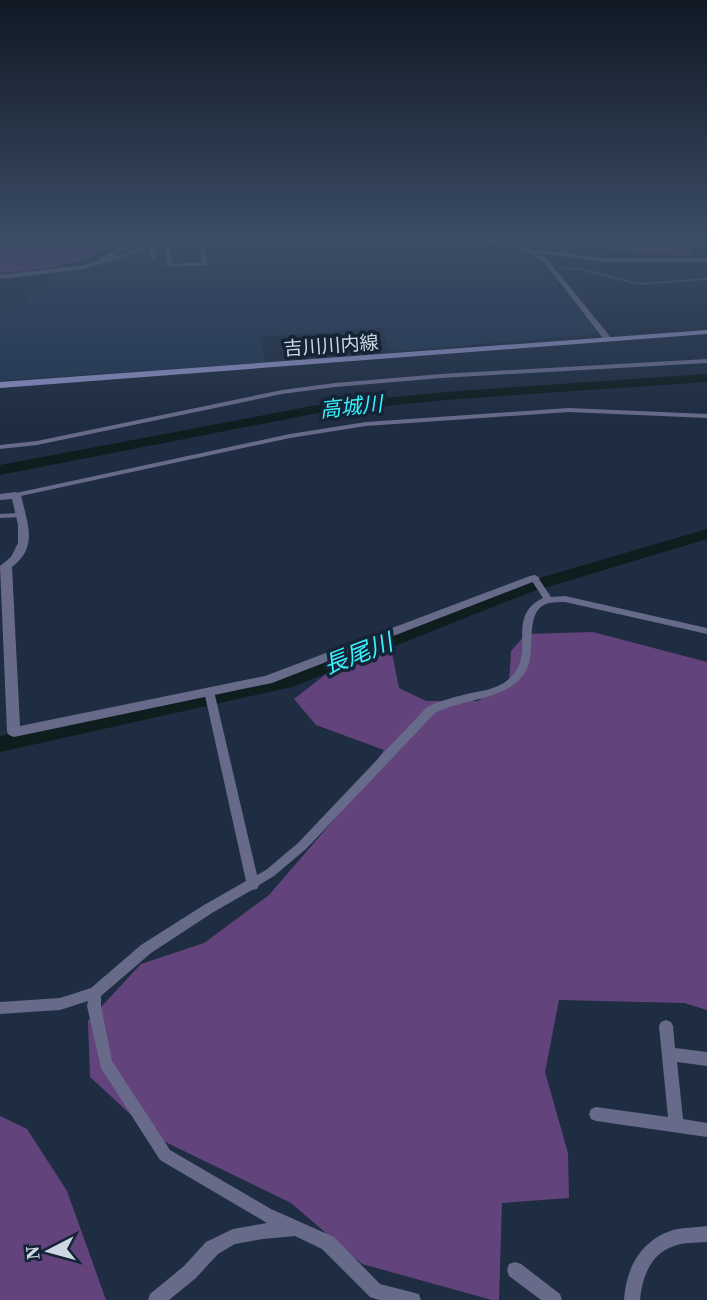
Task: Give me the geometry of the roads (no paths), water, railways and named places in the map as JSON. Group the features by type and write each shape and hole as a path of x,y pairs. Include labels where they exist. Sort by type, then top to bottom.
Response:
{"main road":[{"name":"吉川川内線","path":"0,385 707,332"}],"street":[{"path":"575,298 608,339"},
{"path":"0,447 37,443 322,386 707,361"},
{"path":"0,497 269,440 366,424 569,410 707,416"},
{"path":"16,495 26,540 18,559 6,566 14,732 210,696 268,680 537,582 548,599"},
{"path":"0,516 19,515"},
{"path":"0,1008 60,1004 95,993 158,942 208,909 253,885 302,846 431,709 454,698 494,690 513,681 525,665 528,651 527,617 532,607 548,599 579,602 707,631"},
{"path":"210,696 253,885"},
{"path":"95,993 94,1006 106,1063 165,1155 266,1214 328,1243 376,1291 413,1300"},
{"path":"666,1026 676,1125"},
{"path":"669,1054 707,1059"},
{"path":"596,1114 707,1130"},
{"path":"156,1300 190,1272 212,1248 233,1237 263,1230 296,1228"},
{"path":"632,1300 632,1284 646,1254 674,1238 707,1234"},
{"path":"515,1270 554,1300"}],"waterway":[{"name":"高城川","path":"0,470 323,408 457,395 707,378"},
{"name":"長尾川","path":"0,744 285,682 525,588 707,534"}]}
